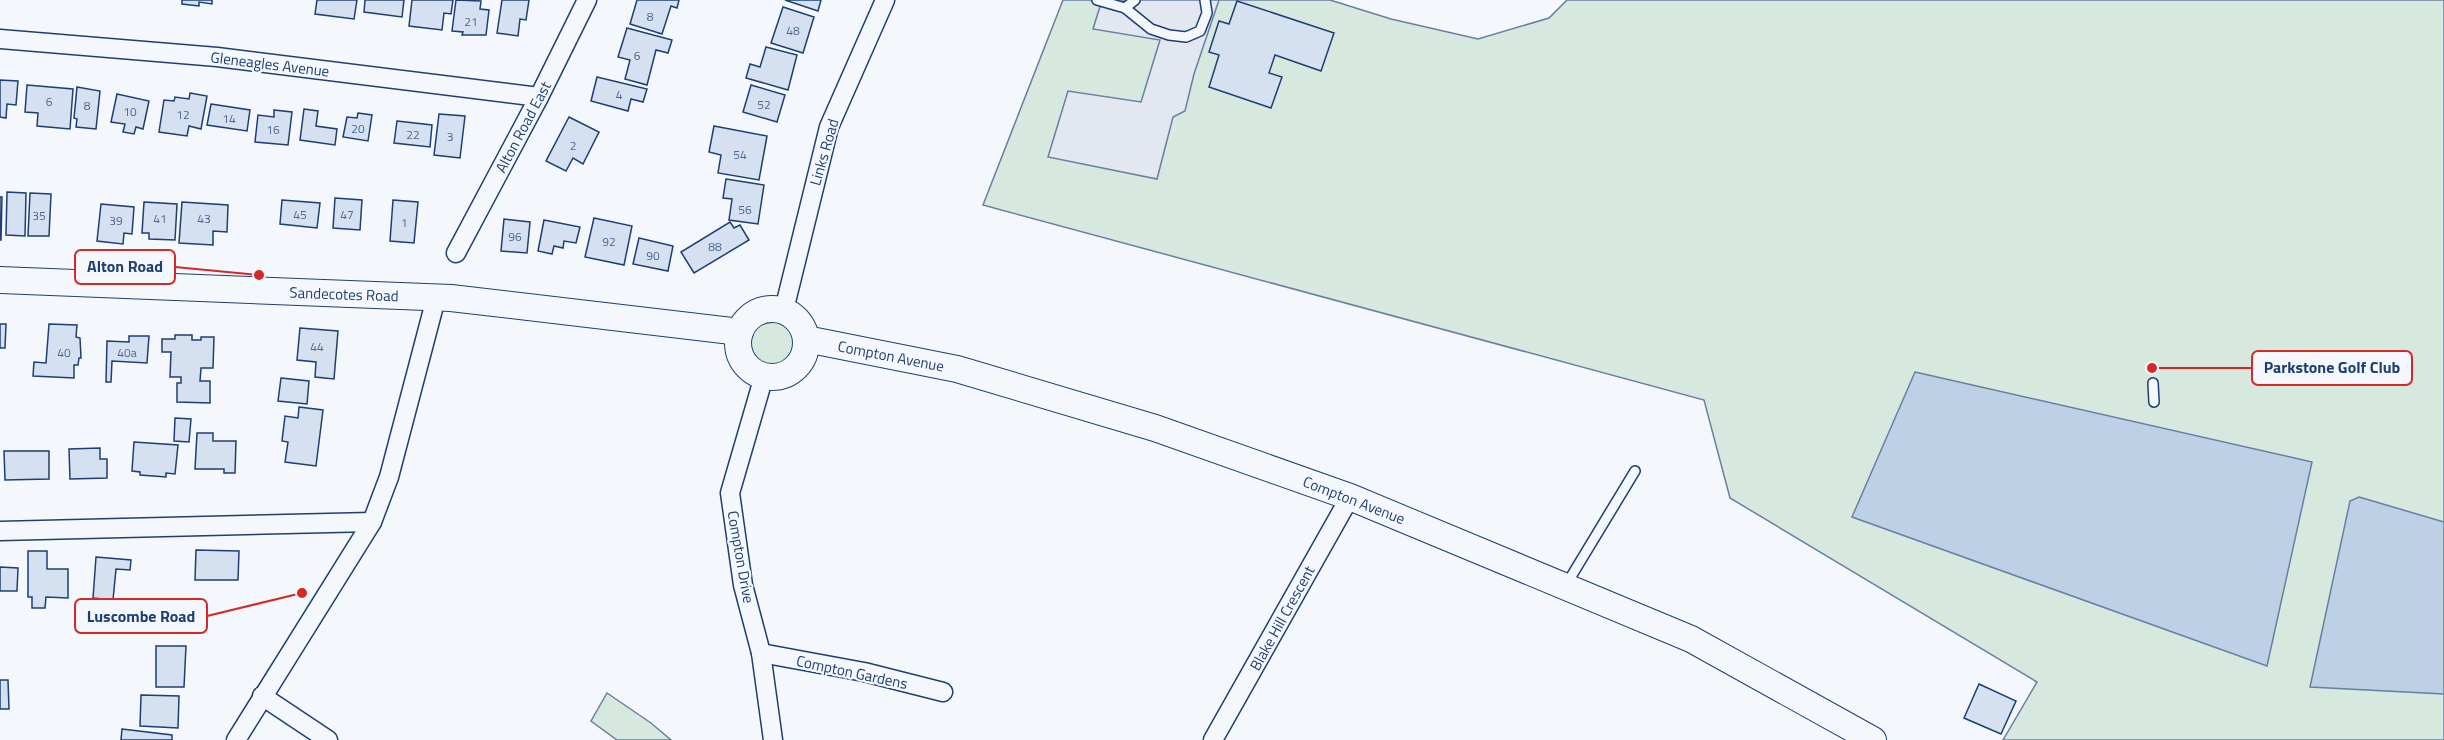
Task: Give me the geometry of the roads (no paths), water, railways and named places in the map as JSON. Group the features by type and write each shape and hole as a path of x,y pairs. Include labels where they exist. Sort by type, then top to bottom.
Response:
{"street":[{"name":"Alton Road East","path":"456,253 539,97 587,0"},
{"name":"Links Road","path":"784,310 829,127 885,0"},
{"name":"Gleneagles Avenue","path":"0,39 217,57 539,97"},
{"name":"Sandecotes Road","path":"0,280 435,298"},
{"path":"236,740 372,522 389,477 435,298 740,332"},
{"path":"763,310 784,310 801,324 806,339 804,356 793,370 782,376 764,376 753,371 744,362 739,351 740,332 752,315 763,310"},
{"name":"Compton Avenue","path":"806,339 957,369 1155,428 1350,496 1691,639 1873,740"},
{"name":"Compton Drive","path":"764,376 730,493 743,585 761,653 773,740"},
{"name":"Blake Hill Crescent","path":"1213,740 1350,496"},
{"path":"0,531 372,522"},
{"name":"Compton Gardens","path":"761,653 864,672 943,692"},
{"path":"262,696 328,740"}],"lane":[{"path":"1096,0 1125,8 1151,28 1186,37 1200,31 1207,13 1205,0"},
{"path":"1125,8 1135,0"},
{"path":"2153,383 2154,402"},
{"path":"1565,587 1635,471"}],"water":[{"path":"1915,372 2312,462 2267,666 1852,517"},
{"path":"2359,497 2444,522 2444,694 2310,687 2350,501"}],"place":[{"name":"Alton Road","path":"259,275"},
{"name":"Parkstone Golf Club","path":"2152,368"},
{"name":"Luscombe Road","path":"302,593"}]}
